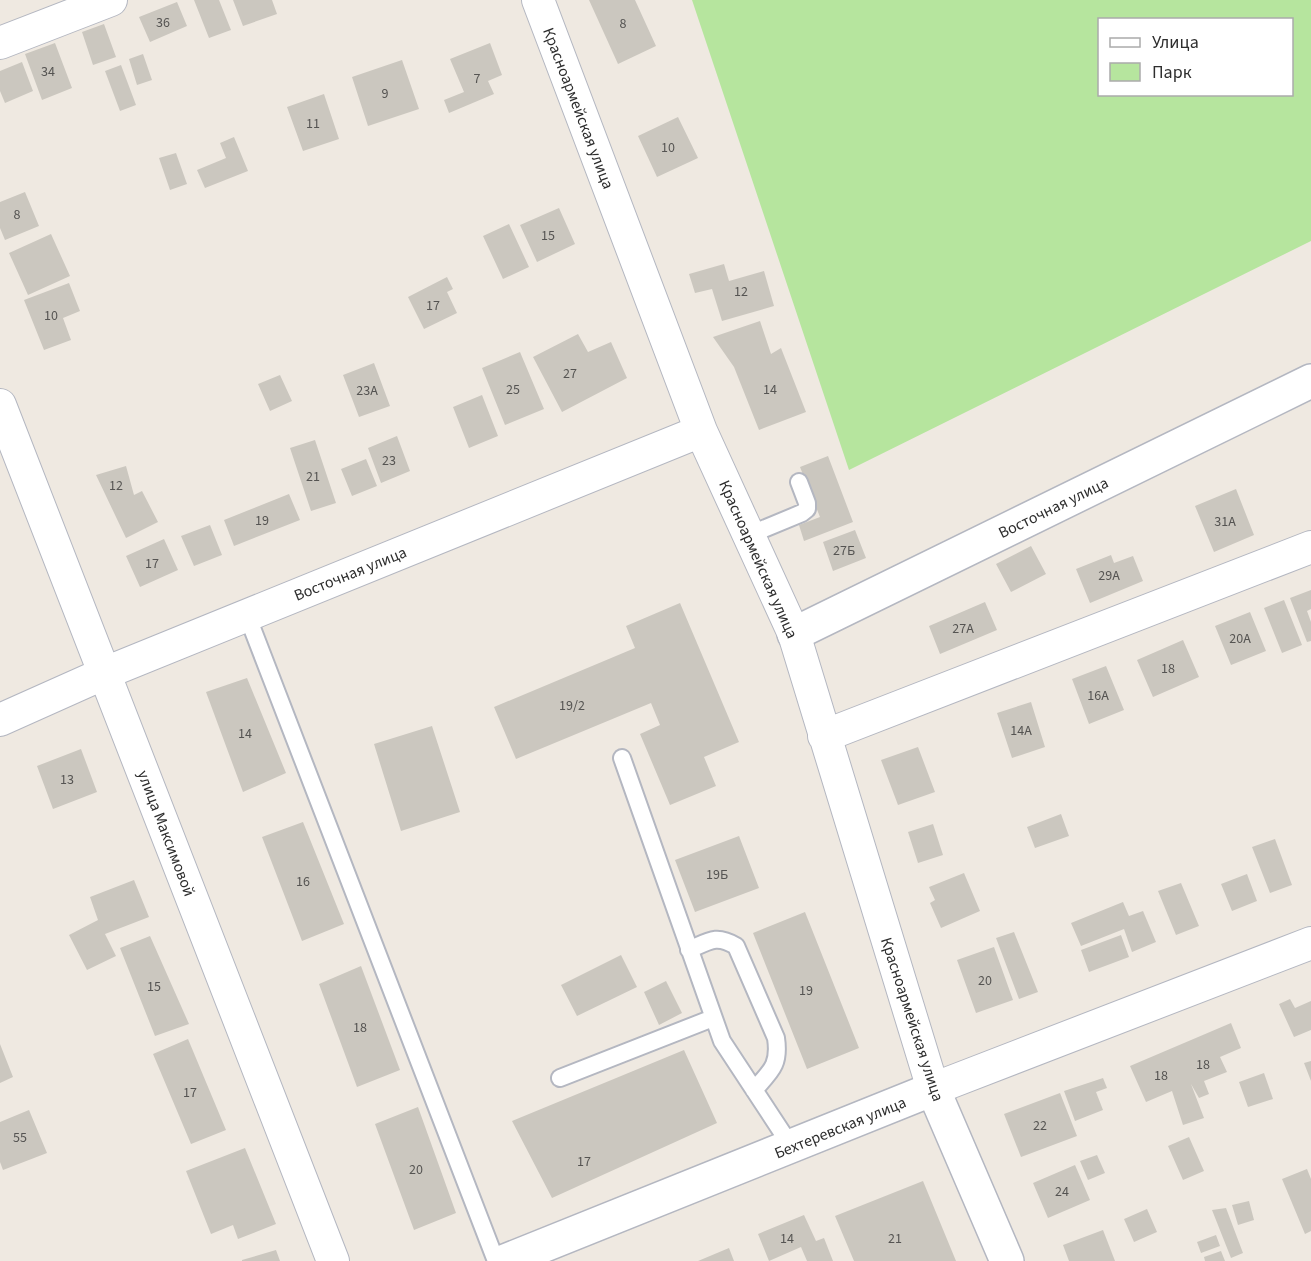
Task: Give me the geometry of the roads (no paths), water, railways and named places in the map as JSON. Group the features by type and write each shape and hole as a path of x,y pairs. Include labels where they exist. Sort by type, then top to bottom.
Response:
{"main road":[{"name":"Восточная улица","path":"794,634 1311,381"},
{"name":"Бехтеревская улица","path":"505,1261 933,1089"},
{"name":"Красноармейская улица","path":"933,1089 1007,1261"}],"street":[{"path":"0,43 111,0"},
{"name":"Красноармейская улица","path":"538,0 701,431 794,634 933,1089"},
{"name":"улица Максимовой","path":"0,405 333,1261"},
{"name":"Восточная улица","path":"0,720 105,673 701,431"},
{"path":"824,736 1311,547"},
{"name":"Бехтеревская улица","path":"933,1089 1311,943"}],"lane":[{"path":"749,535 807,509 799,482"},
{"path":"247,615 496,1261"},
{"path":"622,758 722,1041 791,1146"},
{"path":"689,950 713,940 724,939 736,946 776,1038 778,1052 776,1066 754,1090"},
{"path":"560,1078 713,1018"}]}
